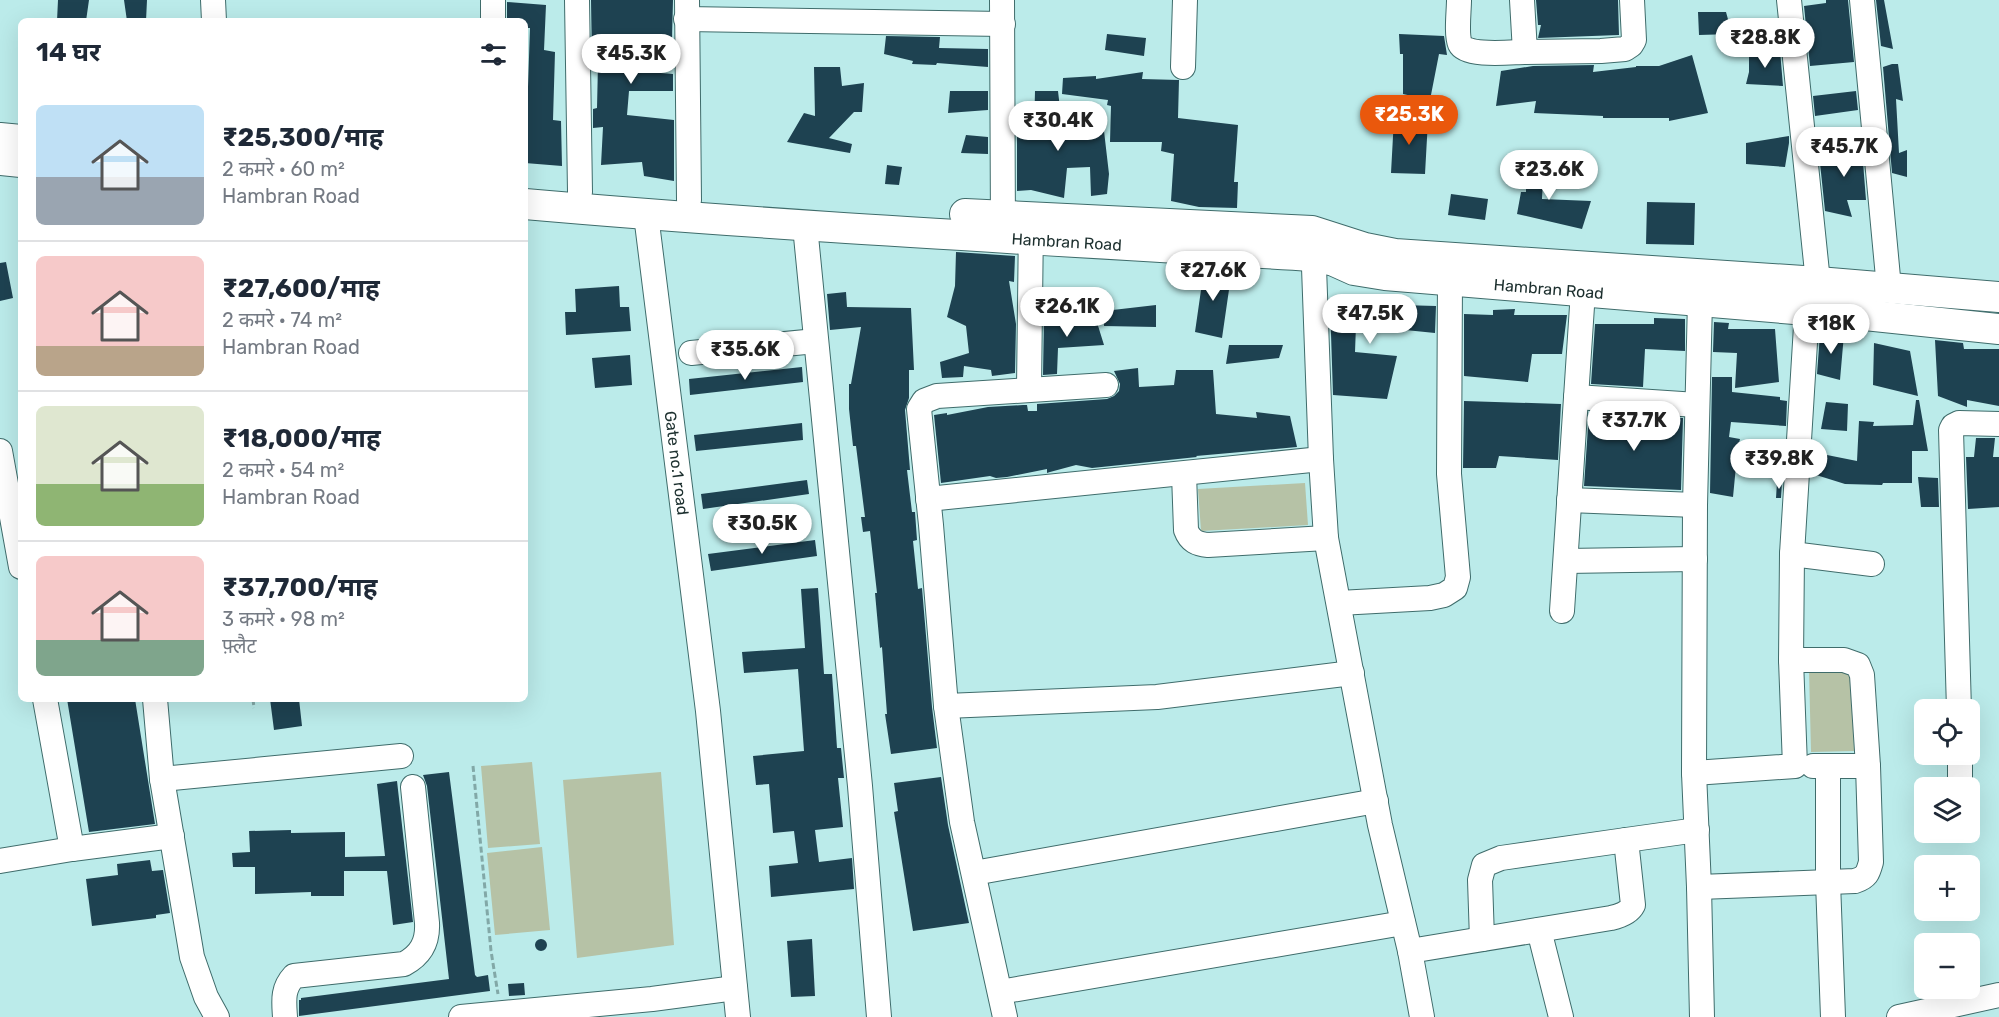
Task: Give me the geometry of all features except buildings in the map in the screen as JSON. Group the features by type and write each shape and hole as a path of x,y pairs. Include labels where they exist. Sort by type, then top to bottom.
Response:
{"main road":[{"path":"0,138 18,140"},
{"path":"0,160 18,162"},
{"name":"Hambran Road","path":"528,187 1017,227 1313,244 1365,248 1395,254 1818,282 1999,297"},
{"name":"Hambran Road","path":"528,204 805,226 1017,227"},
{"name":"Hambran Road","path":"1313,244 1334,261 1354,270 1372,273 1807,310 1999,329"}],"street":[{"path":"213,0 214,18"},
{"path":"493,18 494,0"},
{"path":"577,0 580,192"},
{"path":"1002,0 1029,389"},
{"path":"1183,68 1185,0"},
{"path":"1459,0 1460,43 1464,48 1478,52 1625,49 1634,40 1632,0"},
{"path":"1522,0 1525,52"},
{"path":"1789,0 1818,282"},
{"path":"1862,0 1889,288"},
{"path":"689,200 686,10 1003,24"},
{"name":"Gate no.1 road","path":"646,215 708,711 738,1017"},
{"path":"805,226 859,775 879,1017"},
{"path":"1313,244 1326,538 1380,825 1410,951 1422,1017"},
{"path":"1339,603 1430,598 1444,596 1455,588 1458,577 1449,474 1450,279"},
{"path":"1562,611 1583,291"},
{"path":"1700,301 1695,505 1694,773 1702,1017"},
{"path":"1795,766 1791,660 1792,554 1807,310"},
{"path":"691,353 816,341"},
{"path":"1005,1017 962,822 946,706 918,409 921,403 937,396 1106,386"},
{"path":"1576,397 1697,405"},
{"path":"1959,699 1952,430 1953,426 1959,423 1999,424"},
{"path":"0,451 18,550"},
{"path":"928,499 1321,459"},
{"path":"1184,474 1186,530 1189,537 1197,544 1208,546 1326,538"},
{"path":"1569,500 1695,505"},
{"path":"1792,554 1872,564"},
{"path":"1566,561 1695,559"},
{"path":"1699,887 1855,881 1864,878 1868,873 1872,847 1862,675 1858,665 1844,660 1791,660"},
{"path":"946,706 1157,697 1352,673"},
{"path":"46,702 72,849"},
{"path":"155,702 162,779 192,957 206,998 217,1017"},
{"path":"162,779 400,756"},
{"path":"1694,773 1795,766 1868,766"},
{"path":"1828,766 1828,882 1833,1017"},
{"path":"285,1017 284,993 294,976 405,964 421,951 427,935 427,923 413,788"},
{"path":"974,873 1376,801"},
{"path":"1482,939 1480,880 1484,865 1501,858 1697,830"},
{"path":"0,861 172,836"},
{"path":"1410,951 1611,918 1625,913 1631,909 1633,897 1626,840"},
{"path":"1000,992 1403,923"},
{"path":"1539,930 1561,1017"},
{"path":"461,1017 657,1008 735,988"},
{"path":"1899,1017 1999,995"}],"path":[{"path":"253,702 254,708"},
{"path":"473,766 491,951 499,997 508,1015"}],"green space":[{"path":"1305,483 1308,525 1201,531 1198,489"},
{"path":"1852,669 1854,751 1811,752 1809,670"},
{"path":"532,762 540,844 488,848 481,766"},
{"path":"661,772 674,945 577,958 563,780"},
{"path":"542,847 550,930 495,935 487,853"}]}
